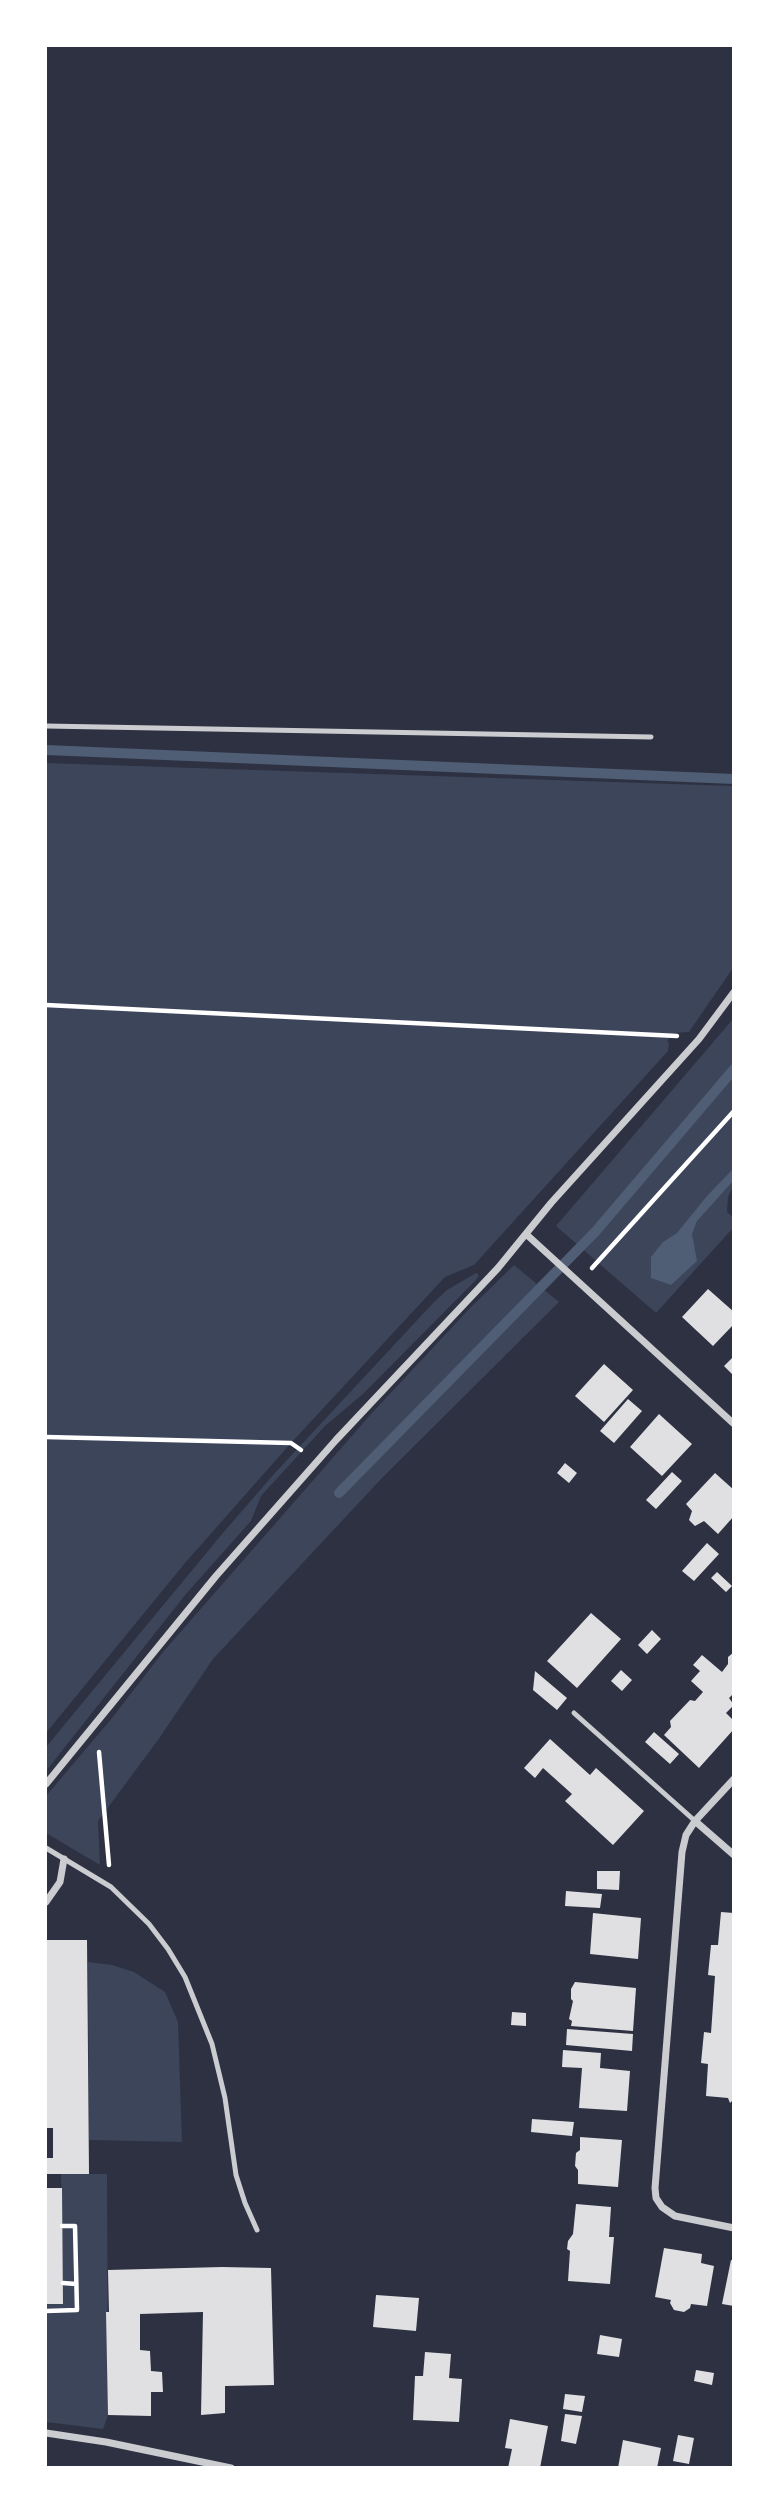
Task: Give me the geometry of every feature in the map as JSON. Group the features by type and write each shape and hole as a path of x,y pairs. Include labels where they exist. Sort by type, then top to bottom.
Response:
{"street":[{"path":"46,1784 216,1576 316,1462 498,1268 551,1203 699,1039 733,992"},
{"path":"526,1234 733,1424"},
{"path":"733,1779 695,1821 686,1835 679,1866 655,2188 656,2197 662,2207 675,2216 733,2228"},
{"path":"695,1821 733,1855"},
{"path":"46,1902 61,1882 64,1859"},
{"path":"46,2433 106,2442 231,2468"}],"lane":[{"path":"46,726 651,737"},
{"path":"574,1713 695,1821"},
{"path":"46,1848 111,1887 149,1924 185,1978 202,2015 220,2074 237,2182 257,2230"}],"path":[{"path":"46,1005 699,1039"},
{"path":"579,1282 733,1111"},
{"path":"46,1437 291,1443"},
{"path":"102,1714 99,1756 111,1887"},
{"path":"46,2311 76,2310 75,2225 62,2226"},
{"path":"63,2283 76,2284"}],"shaded area":[{"path":"46,763 733,786 733,968 689,1032 674,1033 667,1041 668,1051 474,1265 445,1277 291,1443 185,1563 46,1733"},
{"path":"733,1019 734,1184 728,1197 727,1212 733,1217 733,1228 656,1313 556,1226"},
{"path":"733,1169 733,1181 697,1221 692,1234 697,1261 671,1285 651,1278 651,1257 663,1242 677,1233"},
{"path":"514,1265 559,1302 382,1478 213,1659 98,1821 100,1865 46,1833 46,1796 163,1652 371,1414"},
{"path":"476,1273 479,1275 476,1280 363,1394 325,1426 261,1496 251,1521 186,1594 46,1771 46,1747 222,1534 433,1303 447,1290"},
{"path":"88,1962 112,1965 134,1972 165,1992 178,2022 182,2142 89,2140"},
{"path":"61,2174 107,2174 108,2415 103,2429 46,2422 46,2304 63,2303"}],"building":[{"path":"708,1289 734,1312 734,1324 713,1346 682,1317"},
{"path":"734,1356 734,1376 724,1366"},
{"path":"604,1364 633,1390 604,1422 575,1396"},
{"path":"628,1399 642,1411 614,1443 600,1431"},
{"path":"659,1414 692,1444 662,1476 630,1447"},
{"path":"565,1463 577,1473 569,1483 557,1473"},
{"path":"672,1472 682,1481 656,1509 646,1500"},
{"path":"715,1473 734,1490 734,1516 718,1534 704,1521 695,1526 689,1520 692,1511 686,1504"},
{"path":"707,1543 719,1554 694,1581 682,1571"},
{"path":"717,1572 732,1586 726,1592 711,1578"},
{"path":"591,1613 621,1639 577,1688 547,1661"},
{"path":"652,1630 661,1639 647,1654 638,1645"},
{"path":"734,1652 734,1693 729,1698 734,1705 726,1713 734,1721 734,1729 699,1768 664,1735 671,1727 670,1721 690,1700 695,1701 703,1692 691,1681 700,1671 693,1665 702,1655 722,1672 728,1664 728,1657"},
{"path":"621,1670 632,1680 622,1691 611,1681"},
{"path":"535,1671 567,1698 557,1710 533,1690"},
{"path":"654,1732 679,1754 670,1764 645,1742"},
{"path":"550,1739 590,1775 596,1768 644,1811 613,1845 565,1801 572,1794 543,1768 535,1778 524,1768"},
{"path":"597,1871 620,1871 619,1890 597,1889"},
{"path":"566,1891 602,1894 600,1908 565,1906"},
{"path":"721,1912 734,1913 734,2099 730,2103 728,2098 706,2096 708,2064 701,2063 704,2032 711,2033 715,1976 708,1975 711,1945 718,1945"},
{"path":"593,1913 641,1918 638,1959 590,1954"},
{"path":"46,1940 87,1940 89,2174 46,2174 46,2158 53,2158 53,2128 46,2128"},
{"path":"575,1982 636,1988 633,2031 571,2026 571,1989"},
{"path":"512,2012 526,2013 526,2026 511,2025"},
{"path":"567,2029 633,2034 632,2051 566,2045"},
{"path":"563,2050 601,2053 600,2068 630,2071 627,2111 579,2108 582,2068 562,2067"},
{"path":"532,2119 574,2122 572,2136 531,2132"},
{"path":"580,2137 622,2140 618,2187 578,2184 578,2170 575,2166 576,2153 580,2150"},
{"path":"46,2188 62,2188 63,2304 46,2304"},
{"path":"576,2204 611,2207 609,2237 614,2237 610,2284 568,2281 570,2251 567,2249 573,2234"},
{"path":"664,2248 702,2254 701,2263 714,2266 707,2306 691,2304 684,2312 674,2310 671,2300 655,2297"},
{"path":"731,2260 734,2261 734,2306 722,2304"},
{"path":"271,2268 274,2385 225,2386 225,2413 201,2415 203,2312 140,2314 140,2350 150,2351 151,2371 162,2372 163,2392 151,2392 151,2416 108,2415 108,2270"},
{"path":"376,2295 419,2298 416,2331 373,2327"},
{"path":"600,2335 622,2339 619,2357 597,2354"},
{"path":"425,2352 451,2354 449,2378 462,2379 459,2422 413,2420 415,2376 423,2376"},
{"path":"696,2370 714,2373 712,2385 694,2381"},
{"path":"565,2394 585,2396 582,2412 563,2409"},
{"path":"565,2414 582,2416 576,2444 561,2441"},
{"path":"510,2419 548,2426 540,2468 508,2468 512,2449 505,2448"},
{"path":"678,2435 694,2438 689,2464 673,2461"},
{"path":"623,2440 661,2448 657,2468 618,2468"}],"waterway":[{"path":"46,750 734,779"},
{"path":"339,1493 596,1231 734,1069"}]}
